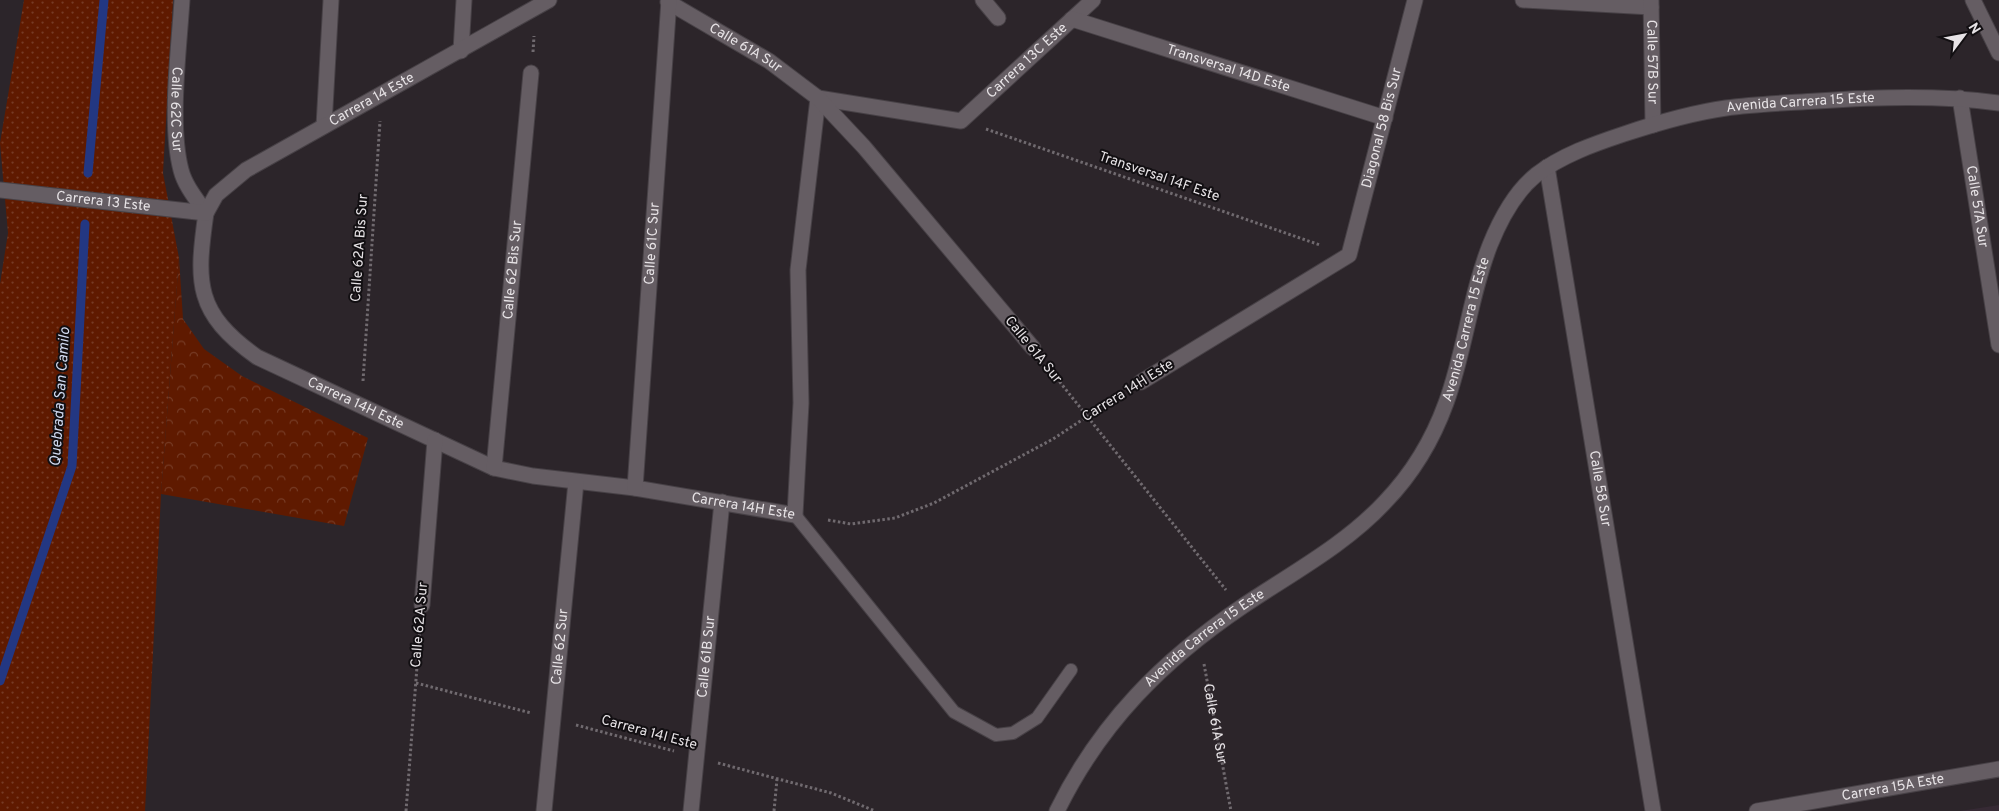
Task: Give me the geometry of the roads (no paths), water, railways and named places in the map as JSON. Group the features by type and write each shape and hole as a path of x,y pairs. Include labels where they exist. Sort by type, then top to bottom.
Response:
{"street":[{"name":"Calle 62C Sur","path":"182,0 176,123 177,150 181,172 192,194 206,213"},
{"path":"324,126 331,0"},
{"path":"460,51 464,0"},
{"path":"983,0 998,18"},
{"name":"Carrera 13C Este","path":"961,121 1093,0"},
{"name":"Diagonal 58 Bis Sur","path":"1349,255 1415,0"},
{"path":"1522,0 1651,3"},
{"path":"1973,0 1999,53"},
{"name":"Calle 61A Sur","path":"669,1 769,61 818,98 864,147 1033,348"},
{"name":"Calle 61C Sur","path":"635,488 669,1"},
{"name":"Calle 57B Sur","path":"1651,3 1652,125"},
{"name":"Carrera 14 Este","path":"206,213 216,195 246,170 543,4"},
{"name":"Transversal 14D Este","path":"1072,19 1385,118"},
{"name":"Calle 62 Bis Sur","path":"494,468 531,73"},
{"name":"Avenida Carrera 15 Este","path":"1057,811 1082,763 1108,727 1137,694 1200,638 1241,608 1338,544 1385,502 1406,478 1423,452 1447,402 1483,264 1492,241 1505,215 1522,189 1547,167 1597,143 1652,125 1725,108 1874,97 1960,98 1999,103"},
{"path":"795,515 801,403 798,270 818,98"},
{"name":"Calle 61A Sur","path":"818,98 961,121"},
{"name":"Calle 57A Sur","path":"1960,98 1999,345"},
{"name":"Calle 58 Sur","path":"1547,167 1653,811"},
{"name":"Carrera 13 Este","path":"0,190 206,213"},
{"name":"Carrera 14H Este","path":"206,213 200,272 204,296 222,329 256,357 361,404 494,468 576,482 635,488 795,515"},
{"name":"Carrera 14H Este","path":"1141,382 1349,255"},
{"name":"Calle 62A Sur","path":"422,605 435,440"},
{"name":"Calle 62 Sur","path":"544,811 576,482"},
{"name":"Calle 61B Sur","path":"691,811 722,502"},
{"name":"Carrera 15A Este","path":"1757,811 1999,769"}],"lane":[{"path":"795,515 954,712 996,734 1012,733 1037,718 1071,670"}],"waterway":[{"name":"Quebrada San Camilo","path":"88,173 104,0"},
{"name":"Quebrada San Camilo","path":"0,681 72,466 85,224"}]}
